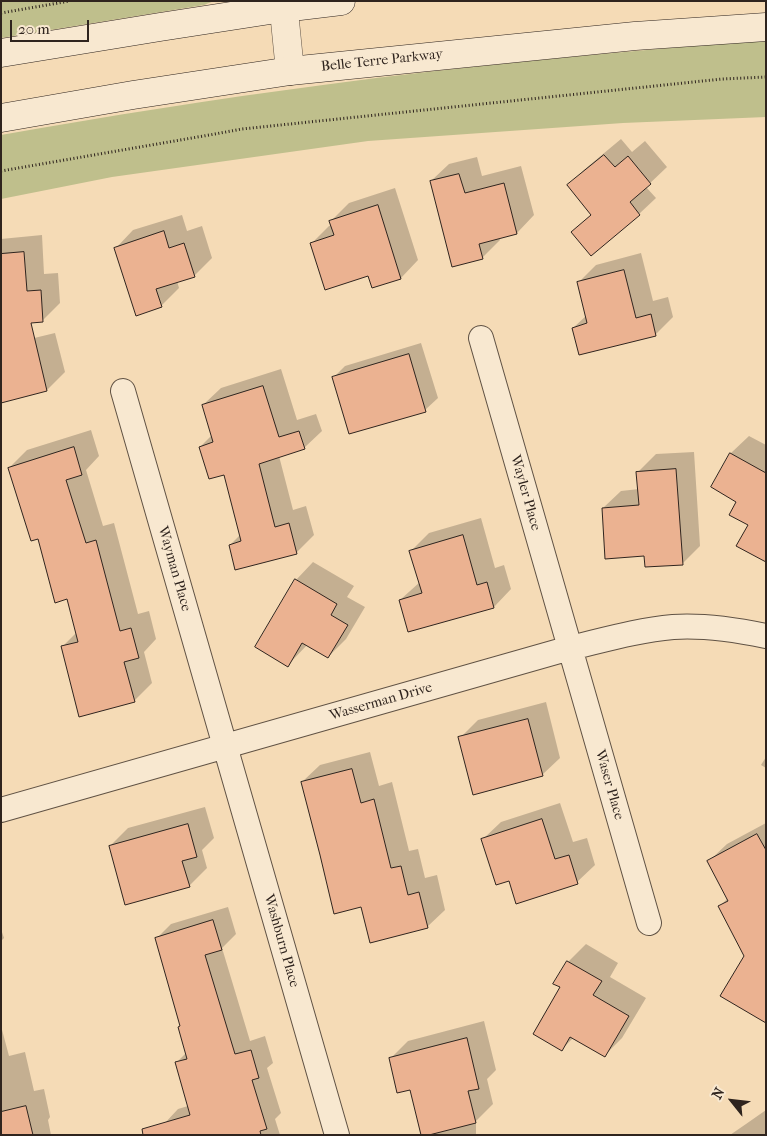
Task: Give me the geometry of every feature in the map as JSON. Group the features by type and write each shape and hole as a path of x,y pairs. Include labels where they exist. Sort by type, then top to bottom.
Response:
{"main road":[{"path":"1,53 283,5 341,1"},
{"path":"283,5 290,71"},
{"name":"Belle Terre Parkway","path":"1,118 133,95 290,71 635,36 766,27"}],"street":[{"name":"Wayler Place","path":"481,338 570,648"},
{"name":"Wayman Place","path":"123,391 225,746"},
{"name":"Wasserman Drive","path":"1,810 570,648 632,633 675,627 720,629 766,636"},
{"name":"Waser Place","path":"570,648 649,923"},
{"name":"Washburn Place","path":"225,746 337,1135"}],"path":[{"path":"1,13 70,1"},
{"path":"1,171 242,128 722,79 766,77"}],"green space":[{"path":"1,1 214,1 204,5 1,38"},
{"path":"766,40 766,117 623,123 368,141 112,177 1,199 1,135 283,90 433,71"}],"building":[{"path":"604,155 615,167 628,156 651,184 630,202 640,215 591,256 571,232 591,215 567,185"},
{"path":"459,174 465,193 504,183 517,234 479,244 483,259 452,267 430,181"},
{"path":"378,205 401,279 372,288 368,276 325,290 310,243 334,235 329,221"},
{"path":"164,231 169,248 184,243 195,277 156,289 162,307 136,316 114,248"},
{"path":"24,252 27,291 41,290 43,322 31,323 47,391 1,403 1,254"},
{"path":"624,270 636,318 651,314 656,336 579,355 572,328 587,323 577,282"},
{"path":"409,354 426,412 349,434 332,377"},
{"path":"263,386 279,437 299,431 305,449 259,464 275,527 289,523 297,554 235,570 229,545 241,541 224,475 209,479 199,447 213,442 202,405"},
{"path":"74,447 82,475 66,480 86,543 96,540 120,631 131,628 139,658 124,662 135,702 79,717 61,646 78,642 67,599 55,603 38,539 31,541 8,468"},
{"path":"730,453 766,473 766,562 736,546 748,525 729,515 736,502 711,487"},
{"path":"676,469 683,565 645,567 644,556 605,559 602,508 639,505 636,472"},
{"path":"463,535 477,585 487,582 494,608 408,632 399,600 422,593 409,551"},
{"path":"295,579 337,604 331,615 348,625 328,658 302,643 288,667 255,647"},
{"path":"528,719 543,776 473,795 458,737"},
{"path":"352,769 361,803 374,799 391,868 401,866 408,895 419,892 428,928 370,943 361,907 334,914 301,782"},
{"path":"542,819 555,859 569,855 578,884 516,904 509,881 496,885 481,839"},
{"path":"188,824 197,857 182,861 190,887 125,905 109,846"},
{"path":"757,834 766,850 766,1023 720,996 744,956 718,906 728,901 707,861"},
{"path":"213,920 222,950 205,955 235,1054 251,1050 259,1078 252,1080 267,1129 260,1131 261,1135 143,1135 142,1129 190,1115 175,1062 187,1059 178,1027 180,1026 155,938"},
{"path":"567,961 602,981 593,995 629,1016 605,1057 570,1037 562,1051 533,1034 560,987 553,984"},
{"path":"467,1038 479,1089 468,1091 476,1123 429,1135 421,1135 410,1090 397,1093 389,1058"},
{"path":"26,1106 33,1135 1,1135 1,1112"}]}
